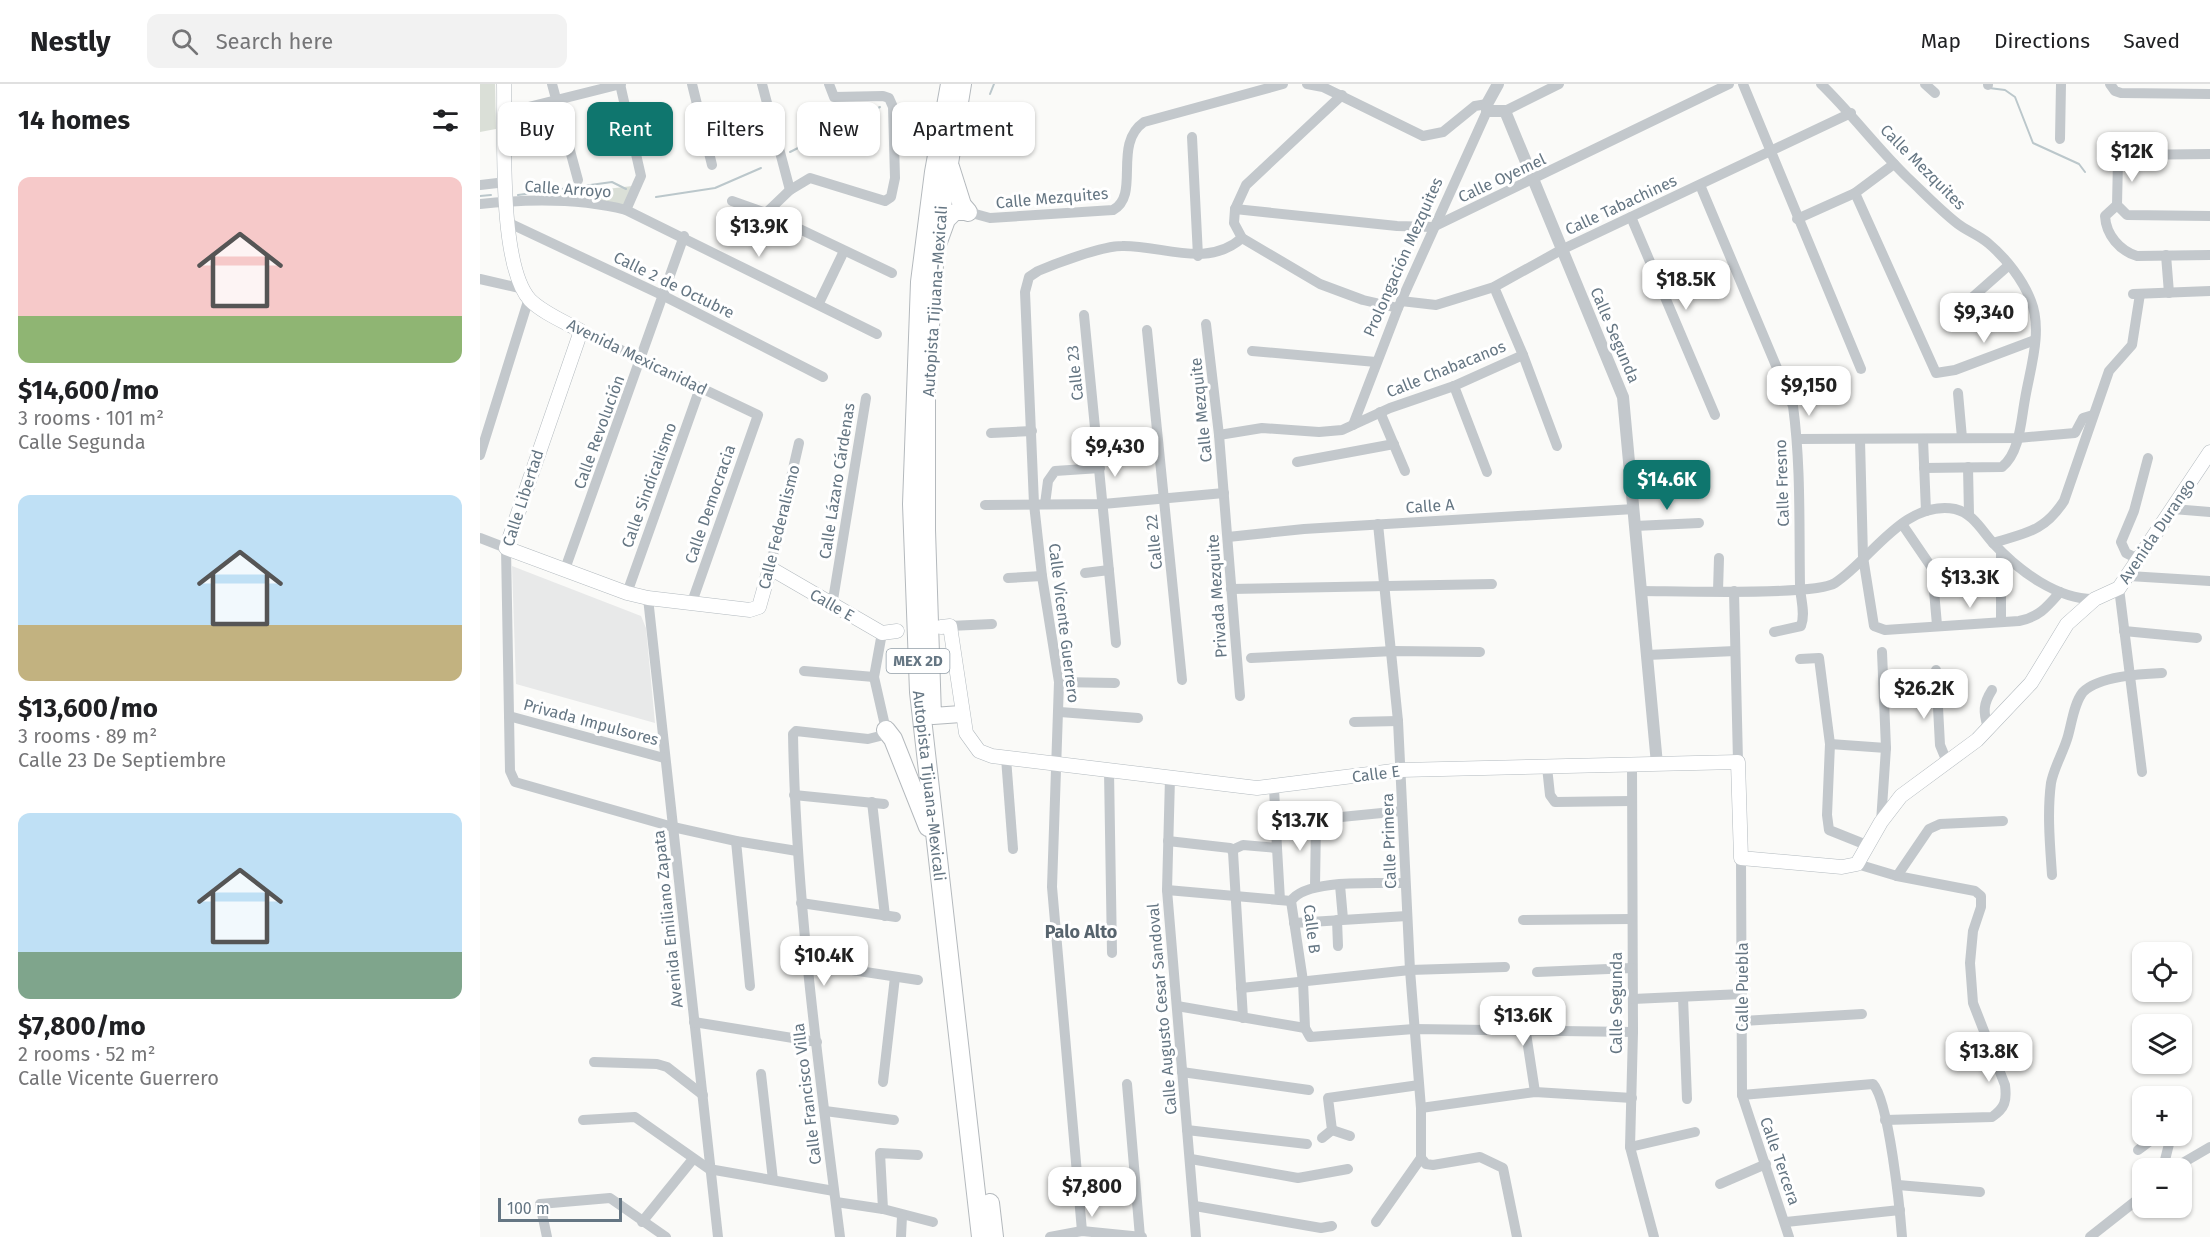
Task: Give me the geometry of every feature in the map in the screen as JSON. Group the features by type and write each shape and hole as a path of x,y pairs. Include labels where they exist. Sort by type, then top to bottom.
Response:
{"highway":[{"name":"Autopista Tijuana-Mexicali","path":"956,89 936,250 927,387 926,462 933,716 950,881 994,1237"},
{"name":"Autopista Tijuana-Mexicali","path":"956,89 934,172 920,282 912,504 919,692 934,842 981,1237"},
{"path":"949,159 953,182 962,205 968,212"},
{"path":"936,250 947,220 955,212 968,212"},
{"path":"933,716 961,714"},
{"path":"883,733 893,739 934,842"}],"main road":[{"path":"504,84 505,102"},
{"path":"506,156 507,201 513,260 526,294"},
{"name":"Avenida Mexicanidad","path":"526,294 581,331"},
{"name":"Calle Libertad","path":"506,548 581,331"},
{"name":"Avenida Durango","path":"1857,864 1881,822 1901,796 1988,728 2031,683 2067,624 2095,599 2119,588 2140,560 2210,452"},
{"path":"506,548 627,593 648,598 692,602"},
{"name":"Calle E","path":"770,568 882,633"},
{"name":"Calle Federalismo","path":"692,602 755,610 759,607 770,568"},
{"name":"Calle E","path":"946,626 966,733 971,743 979,751 1006,758 1274,788 1401,770 1738,762"},
{"path":"882,633 897,631"},
{"name":"Calle Puebla","path":"1738,762 1741,858"},
{"path":"1741,858 1842,867 1857,864"}],"street":[{"path":"552,84 578,180"},
{"path":"548,102 620,84 641,176 626,210"},
{"path":"692,84 712,165"},
{"path":"762,84 790,190"},
{"path":"765,213 790,190 810,178 888,200 895,178 893,107 889,98 834,97 830,84"},
{"name":"Calle Mezquites","path":"968,212 990,219 1113,210 1120,206 1125,196 1130,135 1137,127 1144,122 1282,84"},
{"path":"1307,84 1323,87 1342,95 1423,136 1443,132 1475,106 1505,111 1560,84"},
{"path":"1487,107 1498,84"},
{"name":"Calle Oyemel","path":"1235,209 1397,226 1433,227 1533,181 1729,84"},
{"path":"1743,84 1861,369"},
{"name":"Calle Mezquites","path":"1821,84 1851,113 1894,164 1939,208 1960,226 1988,242 2009,265 2032,303 2036,323 2036,340 2018,438 2009,461 2002,467 1968,467"},
{"path":"1925,84 1935,93"},
{"path":"2060,139 2061,84"},
{"path":"2113,88 2210,94"},
{"path":"1242,238 1234,223 1235,209 1246,185 1342,95"},
{"name":"Prolongación Mezquites","path":"1353,425 1399,304 1487,107"},
{"name":"Calle Segunda","path":"1505,111 1623,397 1657,764"},
{"name":"Calle Tabachines","path":"1242,238 1320,284 1363,300 1436,305 1494,287 1561,250 1851,113"},
{"path":"1192,137 1198,256"},
{"path":"2210,154 2121,155 2118,160 2120,208 2127,215 2210,216"},
{"path":"1797,219 1855,194 1894,164"},
{"name":"Calle Arroyo","path":"480,184 506,182"},
{"name":"Calle Fresno","path":"1700,185 1793,406 1797,440 1800,590 1804,618 1801,626 1774,632"},
{"path":"1855,194 1936,373 1955,370 2036,340"},
{"name":"Calle Arroyo","path":"480,204 507,201 601,203 626,210 684,236 877,334"},
{"path":"732,201 765,213 892,273"},
{"path":"2120,208 2105,216 2105,224 2116,243 2128,253 2137,256 2210,255"},
{"path":"1631,217 1715,416"},
{"name":"Calle 2 de Octubre","path":"509,223 662,295 823,377"},
{"name":"Calle Revolución","path":"565,569 684,236"},
{"name":"Calle Vicente Guerrero","path":"1082,1231 1052,887 1060,712 1059,682 1042,576 1025,292 1029,277 1049,266 1119,246 1198,256 1232,247 1242,238"},
{"path":"819,303 844,251"},
{"path":"2166,255 2169,293"},
{"path":"1966,303 2009,265"},
{"path":"480,279 526,294 480,455"},
{"path":"1494,287 1523,355 1557,446"},
{"path":"1993,543 2041,528 2053,518 2064,501 2109,371 2133,345 2136,294 2210,291"},
{"name":"Calle 23","path":"1084,315 1116,643"},
{"name":"Calle Mezquite","path":"1206,324 1224,493"},
{"name":"Calle 22","path":"1147,330 1182,680"},
{"name":"Avenida Mexicanidad","path":"581,331 758,415"},
{"path":"1252,351 1376,362"},
{"name":"Calle Chabacanos","path":"1219,435 1262,428 1331,432 1454,386 1523,355"},
{"path":"1454,386 1487,472"},
{"name":"Calle Sindicalismo","path":"627,593 700,388"},
{"path":"1958,393 1962,438"},
{"name":"Calle Lázaro Cárdenas","path":"832,606 866,398"},
{"path":"1380,412 1405,471"},
{"name":"Calle Democracia","path":"692,602 758,415"},
{"path":"1797,440 2018,438 2075,433 2083,417 2093,415"},
{"path":"991,433 1032,431"},
{"path":"1923,439 1926,512"},
{"path":"1860,440 1863,557 1874,626 1885,630 2032,618 2044,611 2060,592"},
{"name":"Calle Federalismo","path":"770,568 799,443"},
{"path":"1297,462 1394,444"},
{"path":"2140,560 2126,553 2121,542 2134,511 2148,458"},
{"path":"1924,468 1968,467 1969,514"},
{"path":"1039,504 1048,481 1055,471 1100,468"},
{"path":"985,505 1103,504 1224,493"},
{"name":"Privada Mezquite","path":"1224,493 1240,696"},
{"name":"Calle A","path":"1228,537 1378,524 1634,509"},
{"path":"1641,591 1800,590 1834,584 1902,524 1926,512 1953,509 1969,514 2001,552 2025,571 2060,592 2081,599 2095,599"},
{"path":"2173,509 2210,512"},
{"path":"1635,526 1699,523"},
{"name":"Calle Primera","path":"1378,524 1398,721 1410,970 1421,1108 1421,1158"},
{"path":"1902,524 1932,568 1937,625"},
{"path":"480,538 506,548"},
{"name":"Calle Libertad","path":"506,548 512,778 520,784 673,827"},
{"path":"2001,552 2001,622"},
{"path":"1718,591 1719,558"},
{"path":"1085,573 1109,570"},
{"path":"1008,578 1042,576"},
{"path":"2129,576 2210,581"},
{"path":"1231,589 1492,584"},
{"path":"2119,588 2128,675 2142,772"},
{"name":"Calle Puebla","path":"1734,591 1738,762"},
{"name":"Avenida Emiliano Zapata","path":"648,598 718,1237"},
{"path":"946,626 992,624"},
{"path":"2124,632 2197,638"},
{"path":"882,633 874,677 883,733"},
{"path":"1251,658 1392,651 1480,652"},
{"path":"1647,655 1734,651"},
{"path":"1881,822 1886,748 1882,652"},
{"path":"1800,659 1819,658 1830,744 1827,815 1829,830 1869,846"},
{"path":"1936,670 1940,745 1947,762"},
{"path":"804,671 874,677"},
{"path":"2052,875 2049,827 2051,782 2064,751 2077,704 2084,692 2092,686 2128,675 2162,673"},
{"path":"1059,682 1115,682"},
{"path":"1988,728 1983,714 1984,702 1992,690"},
{"path":"1060,712 1138,718"},
{"name":"Privada Impulsores","path":"509,716 664,758"},
{"path":"1354,722 1398,721"},
{"name":"Calle Francisco Villa","path":"840,1237 801,903 794,795 794,732 868,739 883,733"},
{"path":"1830,744 1886,748"},
{"path":"1006,758 1013,849"},
{"name":"Calle Segunda","path":"1632,766 1633,1032 1630,1147 1654,1237"},
{"path":"1547,767 1550,795 1555,802 1631,801"},
{"path":"1109,771 1112,953"},
{"name":"Calle Augusto Cesar Sandoval","path":"1170,778 1167,890 1196,1237"},
{"path":"1167,890 1286,901 1277,848 1274,788"},
{"path":"794,795 884,804"},
{"path":"801,903 891,917 872,802"},
{"name":"Calle B","path":"1307,1033 1304,981 1294,923 1286,901 1316,886 1316,823 1321,819 1402,811"},
{"path":"1897,876 1929,829 1940,824 2003,821"},
{"path":"673,827 736,842 797,851"},
{"path":"1168,841 1200,843 1232,850 1243,845 1277,848"},
{"path":"736,842 750,986"},
{"path":"1232,850 1243,1018"},
{"name":"Calle Puebla","path":"1741,858 1742,1095"},
{"path":"1857,864 1897,876 1976,891 1982,902 1973,931 1970,963 1973,1003 2005,1085 2007,1099 2002,1111 1992,1117 1885,1120"},
{"path":"1316,886 1405,883"},
{"path":"1338,946 1340,885"},
{"path":"1294,923 1407,916"},
{"path":"1523,920 1631,919"},
{"path":"807,963 918,980"},
{"path":"1241,988 1410,970 1505,967"},
{"path":"1538,972 1632,968"},
{"path":"883,1082 895,977"},
{"path":"1633,999 1742,994"},
{"path":"1683,997 1687,1099"},
{"path":"1177,1006 1307,1033 1414,1029 1526,1033 1633,1032"},
{"path":"1743,1021 1862,1014"},
{"path":"694,1022 817,1042"},
{"path":"1526,1033 1535,1092"},
{"path":"594,1062 657,1064 667,1067 703,1095"},
{"path":"1182,1072 1309,1090"},
{"path":"761,1074 772,1180"},
{"path":"1742,1095 1869,1083 1876,1087 1898,1185 1902,1237"},
{"path":"1050,1237 1082,1231 1141,1237 1127,1084"},
{"path":"1332,1130 1328,1098 1419,1084"},
{"path":"1421,1108 1535,1092 1632,1098"},
{"name":"Calle Tercera","path":"1742,1095 1786,1222 1789,1237"},
{"path":"825,1111 894,1120"},
{"path":"583,1120 635,1117 709,1169 772,1180 884,1209 902,1216 933,1222"},
{"path":"1187,1130 1307,1144"},
{"path":"1332,1130 1350,1136"},
{"path":"1322,1138 1332,1130"},
{"path":"1630,1147 1695,1132"},
{"path":"2138,1150 2143,1146"},
{"path":"2191,1158 2210,1147"},
{"path":"884,1209 880,1153 918,1155"},
{"path":"1376,1222 1421,1158 1426,1164 1433,1164 1480,1156 1503,1168 1517,1237"},
{"path":"642,1222 693,1159"},
{"path":"1191,1160 1298,1178 1348,1169"},
{"path":"1720,1184 1766,1164"},
{"path":"1898,1185 1980,1192"},
{"path":"547,1237 540,1204 610,1198 666,1237"},
{"path":"2090,1237 2132,1204"},
{"path":"1195,1206 1321,1228 1332,1227"},
{"path":"1786,1222 1900,1210"},
{"path":"901,1237 902,1216"}],"shaded area":[{"path":"480,84 495,84 496,129 480,132"},
{"path":"641,185 628,209 512,200"},
{"path":"512,566 641,616 646,628 655,723 516,684"}],"waterway":[{"path":"990,94 994,84"},
{"path":"1989,88 2005,90 2015,97 2033,143 2079,164 2085,172"},
{"path":"790,152 797,148"},
{"path":"656,197 715,188 761,168"},
{"path":"518,195 612,182 626,189"},
{"path":"480,196 491,195"}],"district":[{"name":"Palo Alto","path":"1081,932"}]}
